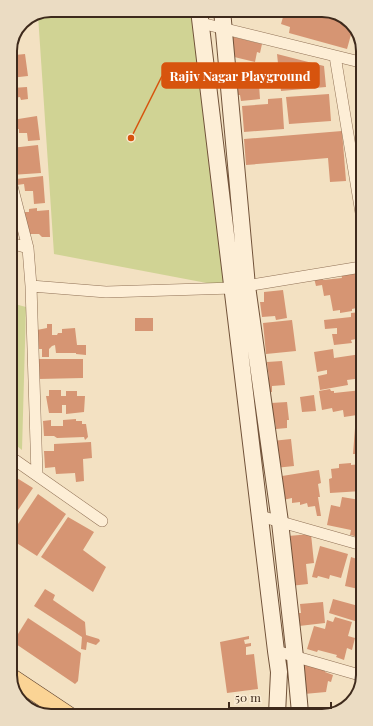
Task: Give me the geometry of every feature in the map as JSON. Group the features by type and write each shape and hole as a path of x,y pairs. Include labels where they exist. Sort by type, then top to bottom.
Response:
{"main road":[{"path":"18,681 60,709"}],"street":[{"path":"200,17 225,29 356,61"},
{"path":"200,17 240,287 280,522 300,709"},
{"path":"223,17 240,287 260,516 279,672 277,709"},
{"path":"335,56 356,183"},
{"path":"17,205 28,248 31,286 36,475"},
{"path":"17,245 28,248"},
{"path":"31,286 106,292 240,287 356,268"},
{"path":"17,462 102,521"},
{"path":"260,516 356,543"},
{"path":"276,651 356,674"}],"green space":[{"path":"51,17 200,17 233,288 54,254 38,20"},
{"path":"17,305 26,307 22,450 17,446"}],"building":[{"path":"283,17 331,18 343,24 351,34 347,49 289,33 290,27 281,24"},
{"path":"230,36 262,44 260,53 257,52 255,62 230,56"},
{"path":"25,54 28,76 17,77 17,55"},
{"path":"277,54 324,66 326,87 281,91"},
{"path":"247,68 247,70 258,70 260,99 241,101 240,95 237,95 235,69"},
{"path":"27,87 28,99 21,100 20,97 17,97 17,88"},
{"path":"329,94 331,121 289,124 286,97"},
{"path":"282,98 284,129 244,132 242,106 268,104 268,99"},
{"path":"37,116 40,140 28,141 27,133 19,133 19,129 17,129 17,119"},
{"path":"342,131 346,181 330,182 328,158 246,165 244,139"},
{"path":"38,145 41,173 17,175 17,147"},
{"path":"43,176 45,203 34,204 33,191 25,191 24,184 17,185 17,179"},
{"path":"37,208 37,211 49,210 50,237 42,237 39,234 27,234 22,212 29,212 29,209"},
{"path":"356,272 356,308 352,309 352,311 340,313 340,310 333,311 330,295 324,296 322,285 316,286 314,278 322,277 323,280 342,278 341,274"},
{"path":"283,290 287,318 276,320 275,316 262,317 260,302 264,302 264,292"},
{"path":"356,312 356,339 351,340 352,343 334,345 332,334 337,334 337,328 325,329 324,320 351,317 351,313"},
{"path":"135,318 153,318 153,331 135,331"},
{"path":"292,320 296,351 266,354 263,323"},
{"path":"47,324 52,324 52,335 62,333 62,329 75,328 77,345 86,345 86,355 76,353 56,353 55,345 49,349 49,357 42,357 42,349 38,349 37,330 47,328"},
{"path":"333,349 334,358 356,355 356,379 347,380 348,385 320,390 318,376 327,374 327,370 317,372 314,352"},
{"path":"38,359 83,359 83,378 38,379"},
{"path":"282,361 285,385 272,386 272,392 263,393 262,380 269,379 267,362"},
{"path":"330,389 331,391 334,391 334,393 356,391 356,415 344,417 343,410 333,412 332,408 322,410 319,391"},
{"path":"49,390 61,390 61,396 66,396 66,391 77,391 77,396 85,396 84,412 66,414 66,405 62,405 62,413 49,413 46,396 49,396"},
{"path":"314,395 316,411 302,412 300,397"},
{"path":"287,402 289,420 287,420 287,428 276,429 275,422 273,422 271,403"},
{"path":"76,419 76,421 82,421 82,424 86,424 88,437 85,440 84,437 57,438 54,436 44,436 43,421 51,420 51,426 63,426 63,420"},
{"path":"355,428 356,428 356,454 353,454"},
{"path":"291,439 294,466 275,468 272,441"},
{"path":"91,442 92,458 83,459 84,481 76,482 75,473 56,474 55,467 45,468 44,451 54,451 54,444"},
{"path":"351,463 351,465 356,465 356,491 330,493 329,479 332,478 331,469 339,468 339,464"},
{"path":"319,470 321,483 318,484 320,497 318,497 321,516 317,516 315,506 308,507 307,503 300,505 300,502 292,503 292,498 283,500 276,477"},
{"path":"17,478 33,488 17,512"},
{"path":"38,494 66,514 37,556 17,543 17,526"},
{"path":"342,497 356,499 356,536 350,535 351,530 327,525 331,505 340,507"},
{"path":"68,517 94,532 83,550 106,567 93,592 41,557"},
{"path":"311,534 314,563 306,564 308,584 290,586 288,536"},
{"path":"320,546 348,554 341,578 330,575 329,579 318,576 317,578 312,577"},
{"path":"351,557 356,559 356,588 345,586"},
{"path":"45,589 55,595 53,600 85,622 86,635 99,639 100,641 96,645 87,642 86,650 81,649 82,637 34,606"},
{"path":"333,599 356,605 356,621 329,613"},
{"path":"323,602 325,623 299,626 297,613 301,613 300,604"},
{"path":"335,617 352,622 348,636 355,638 352,650 347,648 344,660 336,657 337,655 307,649 314,626 325,629 327,620 333,622"},
{"path":"28,618 81,653 78,681 75,684 17,645 17,636"},
{"path":"249,636 249,639 244,640 245,644 251,643 251,646 246,647 246,655 254,654 258,689 227,693 220,642"},
{"path":"301,662 326,668 325,672 333,675 331,682 328,681 326,692 304,694"}],"place":[{"name":"Rajiv Nagar Playground","path":"131,138"}]}
